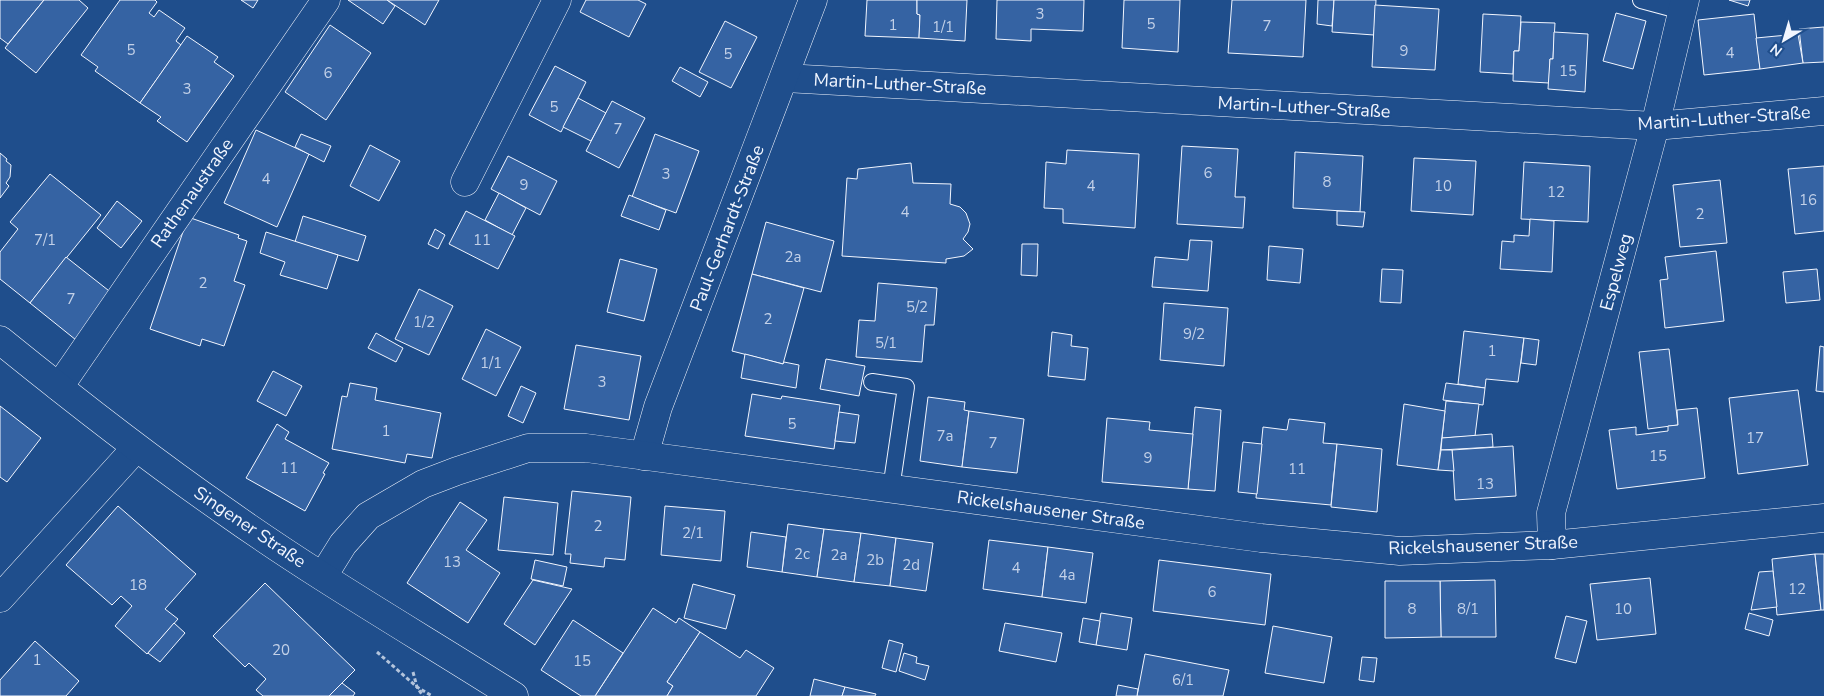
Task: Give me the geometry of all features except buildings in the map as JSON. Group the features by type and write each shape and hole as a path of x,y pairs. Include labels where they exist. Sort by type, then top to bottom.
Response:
{"street":[{"name":"Rathenaustraße","path":"58,387 326,0"},
{"path":"465,182 557,0"},
{"name":"Paul-Gerhardt-Straße","path":"644,456 658,407 785,78 813,0"},
{"name":"Espelweg","path":"1552,545 1551,513 1655,126 1684,6"},
{"name":"Martin-Luther-Straße","path":"785,78 1655,126 1824,111"},
{"name":"Singener Straße","path":"0,340 136,448 227,513 323,576 514,696"},
{"path":"0,598 136,448"},
{"name":"Rickelshausener Straße","path":"323,576 343,544 368,516 423,484 528,448 586,448 1261,538 1400,551 1552,545 1824,518"}],"lane":[{"path":"1641,0 1684,6"},
{"path":"872,382 906,387 891,489"}]}
